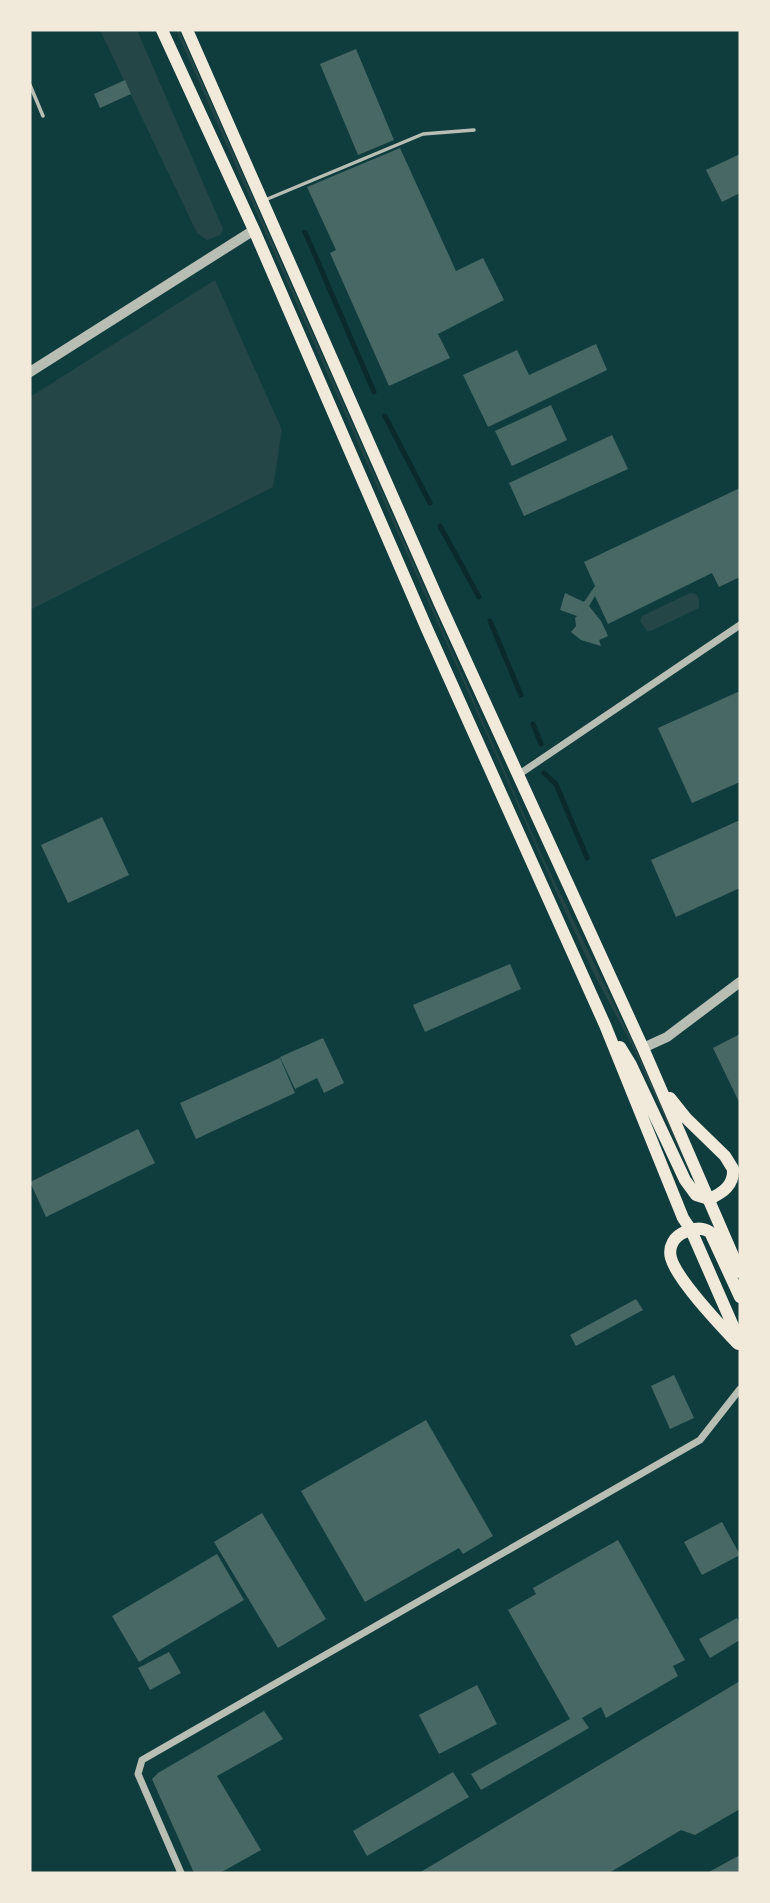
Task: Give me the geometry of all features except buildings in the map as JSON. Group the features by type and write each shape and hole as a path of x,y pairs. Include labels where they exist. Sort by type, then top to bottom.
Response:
{"highway":[{"path":"162,30 254,230 427,629 605,1025 683,1218 691,1230 740,1344"},
{"path":"187,30 429,579 643,1048 740,1272"},
{"path":"605,1025 631,1065 685,1180 696,1195 709,1199 730,1184 733,1174 731,1164 685,1118 659,1084"},
{"path":"740,1297 710,1232 700,1228 680,1234 671,1245 671,1257 676,1270 722,1328 740,1344"}],"street":[{"path":"30,372 254,230"},
{"path":"518,775 740,625"},
{"path":"643,1048 667,1037 740,982"},
{"path":"181,1873 138,1774 142,1759 700,1440 740,1389"}],"lane":[{"path":"30,85 43,116"},
{"path":"264,201 423,134 474,130"}],"shaded area":[{"path":"100,30 137,30 223,229 220,235 207,240 197,233"},
{"path":"176,30 179,30 544,860 633,1043 691,1171 558,896"},
{"path":"215,280 282,430 273,487 30,610 30,397"},
{"path":"690,593 696,594 699,599 699,608 647,631 640,621 642,616"}],"waterway":[{"path":"305,232 374,392"},
{"path":"385,416 430,503"},
{"path":"440,526 479,597"},
{"path":"490,621 521,695"},
{"path":"533,724 541,744"},
{"path":"544,773 556,784 587,858"}]}
